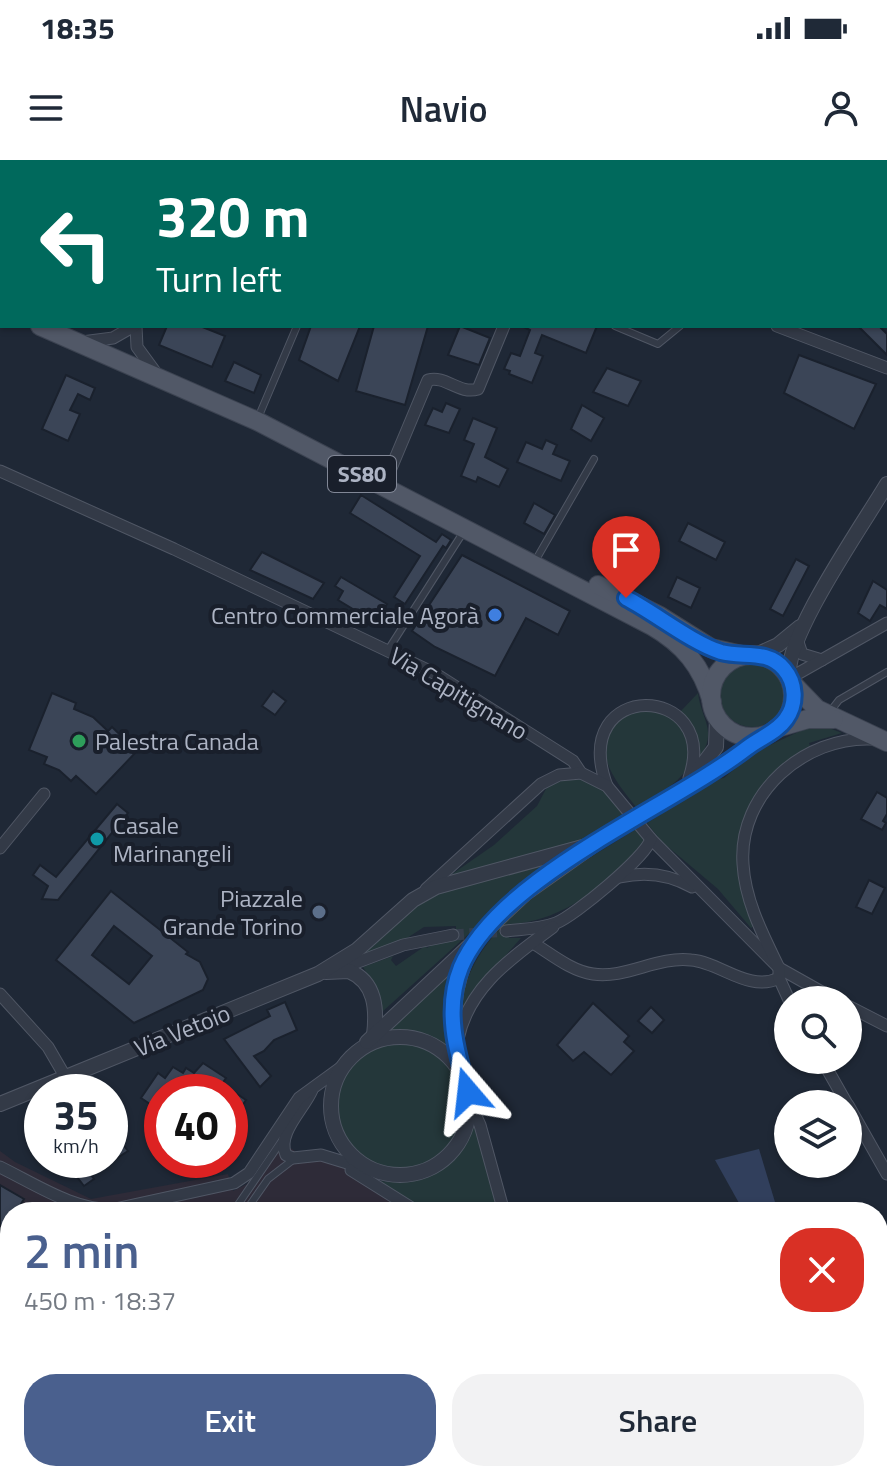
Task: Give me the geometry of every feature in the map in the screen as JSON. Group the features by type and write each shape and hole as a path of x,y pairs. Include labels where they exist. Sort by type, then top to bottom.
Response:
{"main road":[{"name":"SS80","path":"45,328 257,421 538,565 677,642 698,667 714,709 726,727 738,734 756,737 813,718 834,717"},
{"name":"SS80","path":"538,565 591,582 626,598 715,650 754,655 777,662 805,700 885,741"},
{"path":"714,709 713,683 722,668 735,658 754,655"},
{"path":"772,731 787,718 793,704 790,678"}],"street":[{"path":"80,342 113,338 131,328"},
{"path":"135,328 140,354 160,376"},
{"path":"384,485 428,380 438,379 468,392 478,389 503,328"},
{"path":"782,328 887,368"},
{"name":"Via Capitignano","path":"0,471 434,673 573,761 581,773 607,786 651,839 748,936 779,973 784,986"},
{"path":"887,484 804,624 788,663 790,678 887,623"},
{"path":"754,655 784,641 804,624"},
{"path":"797,639 802,654 823,660"},
{"path":"607,786 601,765 604,731 609,722 625,709 648,703 676,714 688,730 694,757 680,790"},
{"path":"680,790 713,753 717,741 714,709"},
{"path":"147,1202 234,1183 249,1173 299,1098 343,1066 526,893 590,845 716,771 772,731"},
{"path":"806,986 779,973 746,892 742,863 748,827 764,793 790,765 813,750 843,741 885,741"},
{"path":"413,900 541,784 559,775 581,773"},
{"path":"0,848 44,794"},
{"path":"456,1051 462,1022 473,999 504,965 616,879 649,846 651,839"},
{"name":"Via Vetoio","path":"76,1074 318,974 366,944 413,900 436,887 590,845"},
{"path":"616,879 633,874 666,875 707,896"},
{"path":"506,931 560,922"},
{"path":"748,936 757,936 759,924"},
{"path":"336,970 403,945 453,935"},
{"path":"477,937 460,970 452,1018 461,1074 480,1125 501,1202"},
{"path":"533,943 565,964 593,974 609,974 674,960 694,960 748,980 766,983 779,973"},
{"path":"336,970 354,973 368,986 375,1007 374,1035"},
{"name":"Via Vetoio","path":"318,974 336,970"},
{"path":"0,994 48,1047 64,1074"},
{"path":"862,1013 887,1026"},
{"path":"356,1052 386,1038 408,1037 439,1049 461,1074"},
{"path":"343,1066 332,1091 331,1118 344,1158 400,1202"},
{"path":"314,1085 284,1137 286,1155 344,1158 364,1169 406,1176 439,1164 463,1137 469,1101"},
{"name":"Via Vetoio","path":"0,1104 24,1095"},
{"path":"862,1130 887,1174"},
{"path":"0,1167 74,1202"},
{"path":"364,1169 375,1185"}],"lane":[{"path":"257,421 296,328"},
{"path":"620,328 658,344 678,328"},
{"path":"538,565 594,459"},
{"path":"388,650 466,528"},
{"path":"834,717 839,700 887,672"},
{"path":"240,1202 284,1137"},
{"path":"252,1202 283,1165 302,1157"}],"shaded area":[{"path":"746,663 758,663 775,672 782,683 782,707 775,718 758,727 746,727 734,722 725,713 720,701 720,689 725,677 734,668"},
{"path":"698,693 708,732 708,740 700,757 696,731 681,711"},
{"path":"635,709 674,718 685,732 689,750 683,774 636,807 617,781 606,756 610,733 619,721"},
{"path":"809,727 829,728 842,733 809,743 810,746 766,781 752,802 743,824 739,847 740,872 755,925 751,928 718,889 661,841 647,823 716,779 724,778 753,753"},
{"path":"581,778 602,789 624,815 584,841 442,881 494,845 537,806 547,787 566,779"},
{"path":"636,829 644,841 601,885 549,916 510,924 509,938 521,938 479,986 461,1017 466,985 479,956 499,930 552,883"},
{"path":"560,858 513,894 382,1012 375,986 363,967 393,956 391,960 396,966 425,946 456,940 456,926 424,927 401,942 362,955 408,910 434,893"},
{"path":"457,964 453,1051 425,1034 390,1031"},
{"path":"400,1044 424,1049 445,1062 458,1083 463,1107 458,1131 445,1152 424,1165 400,1170 376,1165 355,1152 342,1131 337,1107 342,1083 355,1062 376,1049"},
{"path":"474,1124 496,1202 411,1202 378,1181 411,1181 438,1172 449,1164 467,1140"},
{"path":"277,1139 298,1153 320,1150 341,1157 411,1202 0,1202 0,1151 24,1166 24,1178 48,1178 91,1199 206,1178 229,1178 233,1191 247,1184"}],"water":[{"path":"759,1149 775,1202 738,1202 715,1160"}],"building":[{"path":"166,328 205,328 225,336 212,367 159,345"},
{"path":"310,328 359,328 338,381 299,360"},
{"path":"373,328 427,328 405,405 356,391"},
{"path":"459,328 490,338 479,365 448,355"},
{"path":"526,328 596,328 586,353 542,335 535,353 543,356 532,383 504,369 511,353 520,356 530,330"},
{"path":"860,328 881,328 887,334 887,355"},
{"path":"799,355 876,384 854,429 784,393"},
{"path":"234,362 261,375 254,393 225,381"},
{"path":"607,368 641,381 628,406 593,392"},
{"path":"66,375 95,388 90,400 78,394 70,410 80,414 68,441 42,429"},
{"path":"446,403 460,409 449,433 425,425 433,408 442,412"},
{"path":"582,405 604,418 591,441 571,429"},
{"path":"473,418 497,428 485,457 508,469 499,487 478,477 476,482 461,476 474,444 464,440"},
{"path":"546,440 557,445 553,454 570,461 561,481 517,462 526,442 542,449"},
{"path":"361,495 436,542 442,534 451,540 446,548 443,546 405,604 394,597 420,556 350,513"},
{"path":"534,503 555,515 544,534 524,523"},
{"path":"688,523 725,542 716,560 679,541"},
{"path":"635,547 652,556 636,587 619,578"},
{"path":"262,552 324,583 313,599 250,570"},
{"name":"Centro Commerciale Agorà","path":"462,555 570,611 558,635 526,618 495,676 435,647 412,631"},
{"path":"796,559 809,566 783,616 770,609"},
{"path":"341,577 387,604 378,618 374,615 371,620 338,600 343,591 335,586"},
{"path":"677,577 700,588 691,608 668,597"},
{"path":"873,581 887,590 887,609 880,605 870,621 858,613"},
{"path":"273,691 286,701 275,715 262,706"},
{"name":"Palestra Canada","path":"52,693 76,703 74,709 93,717 108,731 112,727 137,751 96,794 76,776 71,781 59,770 44,764 47,757 29,750"},
{"path":"877,792 887,798 887,814 883,821 886,823 882,830 861,819"},
{"name":"Casale Marinangeli","path":"117,804 128,813 58,900 42,899 48,886 33,875 40,865 56,877"},
{"path":"869,880 885,888 872,914 856,907"},
{"path":"111,891 188,952 186,954 200,962 208,979 203,990 134,1023 56,960","holes":["114,926 152,956 129,984 92,955"]},
{"path":"285,1002 297,1030 274,1040 254,1056 271,1076 260,1087 224,1039 270,1016 267,1010"},
{"path":"593,1003 629,1036 624,1042 634,1051 611,1075 584,1052 573,1061 557,1045"},
{"path":"651,1007 664,1020 652,1033 638,1021"},
{"path":"203,1063 220,1074 168,1074 173,1067 183,1073 186,1068 194,1073"},
{"path":"78,1178 93,1178 94,1179 84,1186"},
{"path":"0,1185 24,1199 22,1202 0,1202"}],"tunnel":[{"path":"453,935 506,931"}],"place":[{"name":"Centro Commerciale Agorà","path":"495,615"},
{"name":"Palestra Canada","path":"79,741"},
{"name":"Casale Marinangeli","path":"97,839"},
{"name":"Piazzale Grande Torino","path":"319,912"}],"route":[{"path":"468,1092 456,1051 452,1018 460,970 477,937 526,893 590,845 716,771 779,727 792,707 792,683 777,662 761,655 715,650 626,598"}]}
